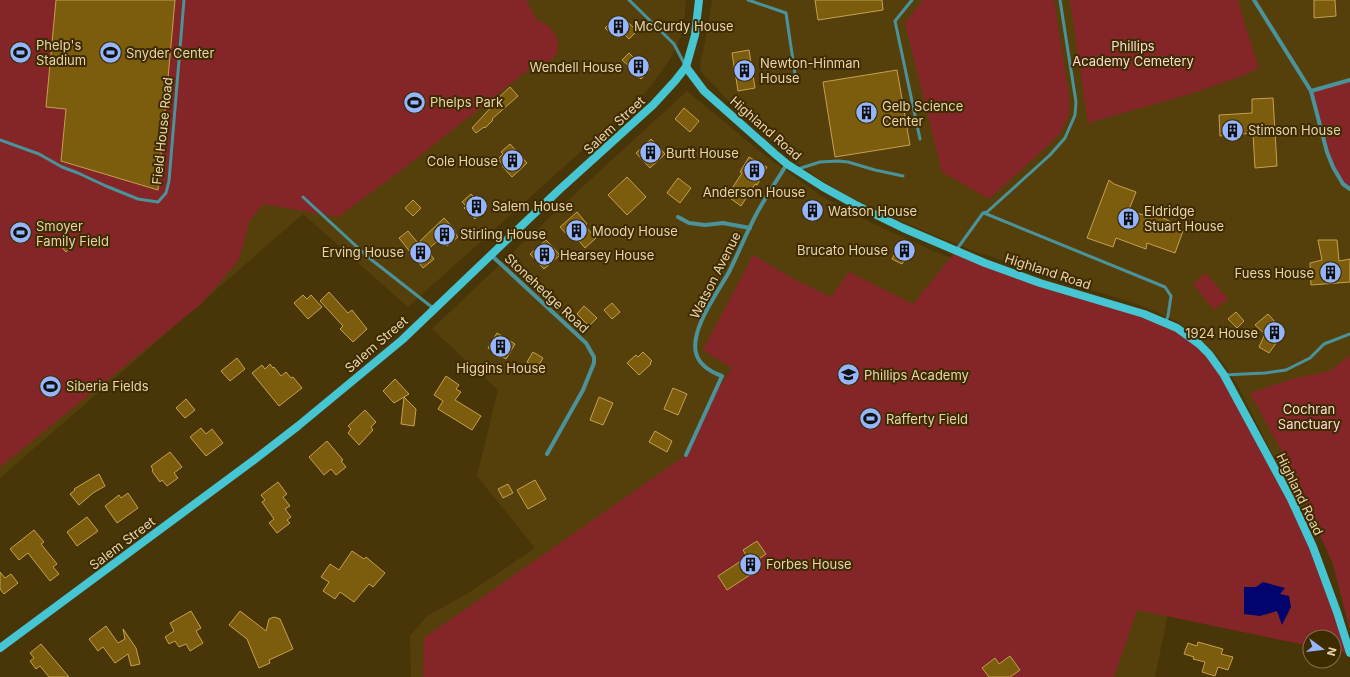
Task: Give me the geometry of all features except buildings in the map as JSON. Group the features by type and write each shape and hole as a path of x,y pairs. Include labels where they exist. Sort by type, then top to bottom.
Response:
{"street":[{"name":"Salem Street","path":"0,648 122,559 298,426 402,340 491,254 653,105 675,81 686,67 694,35 699,0"},
{"path":"1254,0 1311,91 1327,152 1333,167 1343,184 1350,189"},
{"name":"Highland Road","path":"686,67 704,91 755,138 787,164 823,187 854,204 902,228 956,251 1040,283 1144,314 1177,328 1199,344 1209,354 1224,375 1297,512 1326,583 1350,653"},
{"path":"1311,91 1350,80"},
{"name":"Watson Avenue","path":"686,455 722,376 712,372 700,363 696,352 696,337 706,311 728,273 758,211 787,164"},
{"path":"678,217 689,223 705,225 723,223 750,228"},
{"name":"Stonehedge Road","path":"491,254 586,343 594,357 594,363 586,384 547,454"}],"lane":[{"name":"Field House Road","path":"0,140 39,154 62,167 138,199 158,202 166,193 170,168 184,0"},
{"name":"Highland Road","path":"629,0 674,44 686,67"},
{"path":"748,0 786,13 795,74"},
{"path":"912,0 895,22 920,139"},
{"path":"956,251 983,213 987,212 1050,155 1065,138 1070,127 1076,102 1060,0"},
{"path":"796,170 820,162 838,161 904,176"},
{"path":"303,196 368,256 434,309"},
{"path":"983,213 1165,287 1172,296 1165,323"},
{"path":"1224,375 1265,373 1286,370 1310,358 1324,344 1350,334"}],"shaded area":[{"path":"0,0 686,0 683,31 672,56 652,85 637,101 408,307 303,214 0,478"},
{"path":"712,0 1350,0 1350,630 1333,564 1308,507 1301,511 1237,384 1223,363 1211,349 1177,321 1131,302 974,251 924,231 847,196 815,176 791,158 744,117 700,69"},
{"name":"Phillips Academy","path":"687,91 763,154 821,196 874,224 933,251 977,267 1172,594 1155,677 411,677 410,636 427,616 470,592 535,548 477,476 498,390 432,329 566,202"},
{"path":"1263,582 1285,588 1280,594 1289,596 1291,607 1282,625 1277,611 1260,616 1244,614 1244,587 1256,587"}],"green space":[{"path":"0,0 526,0 537,20 549,26 558,39 557,54 546,64 532,67 403,169 338,217 263,204 249,222 239,260 201,304 0,467"},
{"path":"923,0 1054,0 1069,96 1069,115 1059,135 989,199 942,172 905,23"},
{"name":"Phillips Academy Cemetery","path":"1070,0 1238,0 1259,67 1245,75 1190,94 1088,123"},
{"path":"1350,80 1350,189 1343,184 1333,167 1311,91"},
{"name":"Phillips Academy","path":"956,251 1177,328 1209,354 1291,499 1340,629 1302,629 1302,644 1137,610 1114,677 423,677 424,638 686,455 713,396 732,368 703,350 753,255 792,278 831,297 849,272 913,304"},
{"path":"1206,273 1228,299 1214,310 1193,284"},
{"name":"Cochran Sanctuary","path":"1350,355 1350,630 1333,564 1281,450 1250,393 1292,379 1330,371"},
{"name":"Phillips Academy","path":"1342,633 1350,654 1342,652"}],"place":[{"name":"McCurdy House","path":"618,26"},
{"name":"Phelp's Stadium","path":"20,52"},
{"name":"Snyder Center","path":"111,53"},
{"name":"Wendell House","path":"638,67"},
{"name":"Newton-Hinman House","path":"744,70"},
{"name":"Phelps Park","path":"415,102"},
{"name":"Gelb Science Center","path":"866,113"},
{"name":"Stimson House","path":"1233,130"},
{"name":"Burtt House","path":"651,153"},
{"name":"Cole House","path":"513,161"},
{"name":"Anderson House","path":"754,170"},
{"name":"Salem House","path":"477,206"},
{"name":"Watson House","path":"813,211"},
{"name":"Eldridge Stuart House","path":"1129,218"},
{"name":"Moody House","path":"576,231"},
{"name":"Smoyer Family Field","path":"21,233"},
{"name":"Stirling House","path":"445,234"},
{"name":"Brucato House","path":"904,250"},
{"name":"Erving House","path":"420,252"},
{"name":"Hearsey House","path":"545,255"},
{"name":"Fuess House","path":"1330,273"},
{"name":"1924 House","path":"1274,333"},
{"name":"Higgins House","path":"501,346"},
{"name":"Phillips Academy","path":"849,375"},
{"name":"Siberia Fields","path":"50,386"},
{"name":"Rafferty Field","path":"870,419"},
{"name":"Forbes House","path":"750,564"}]}
